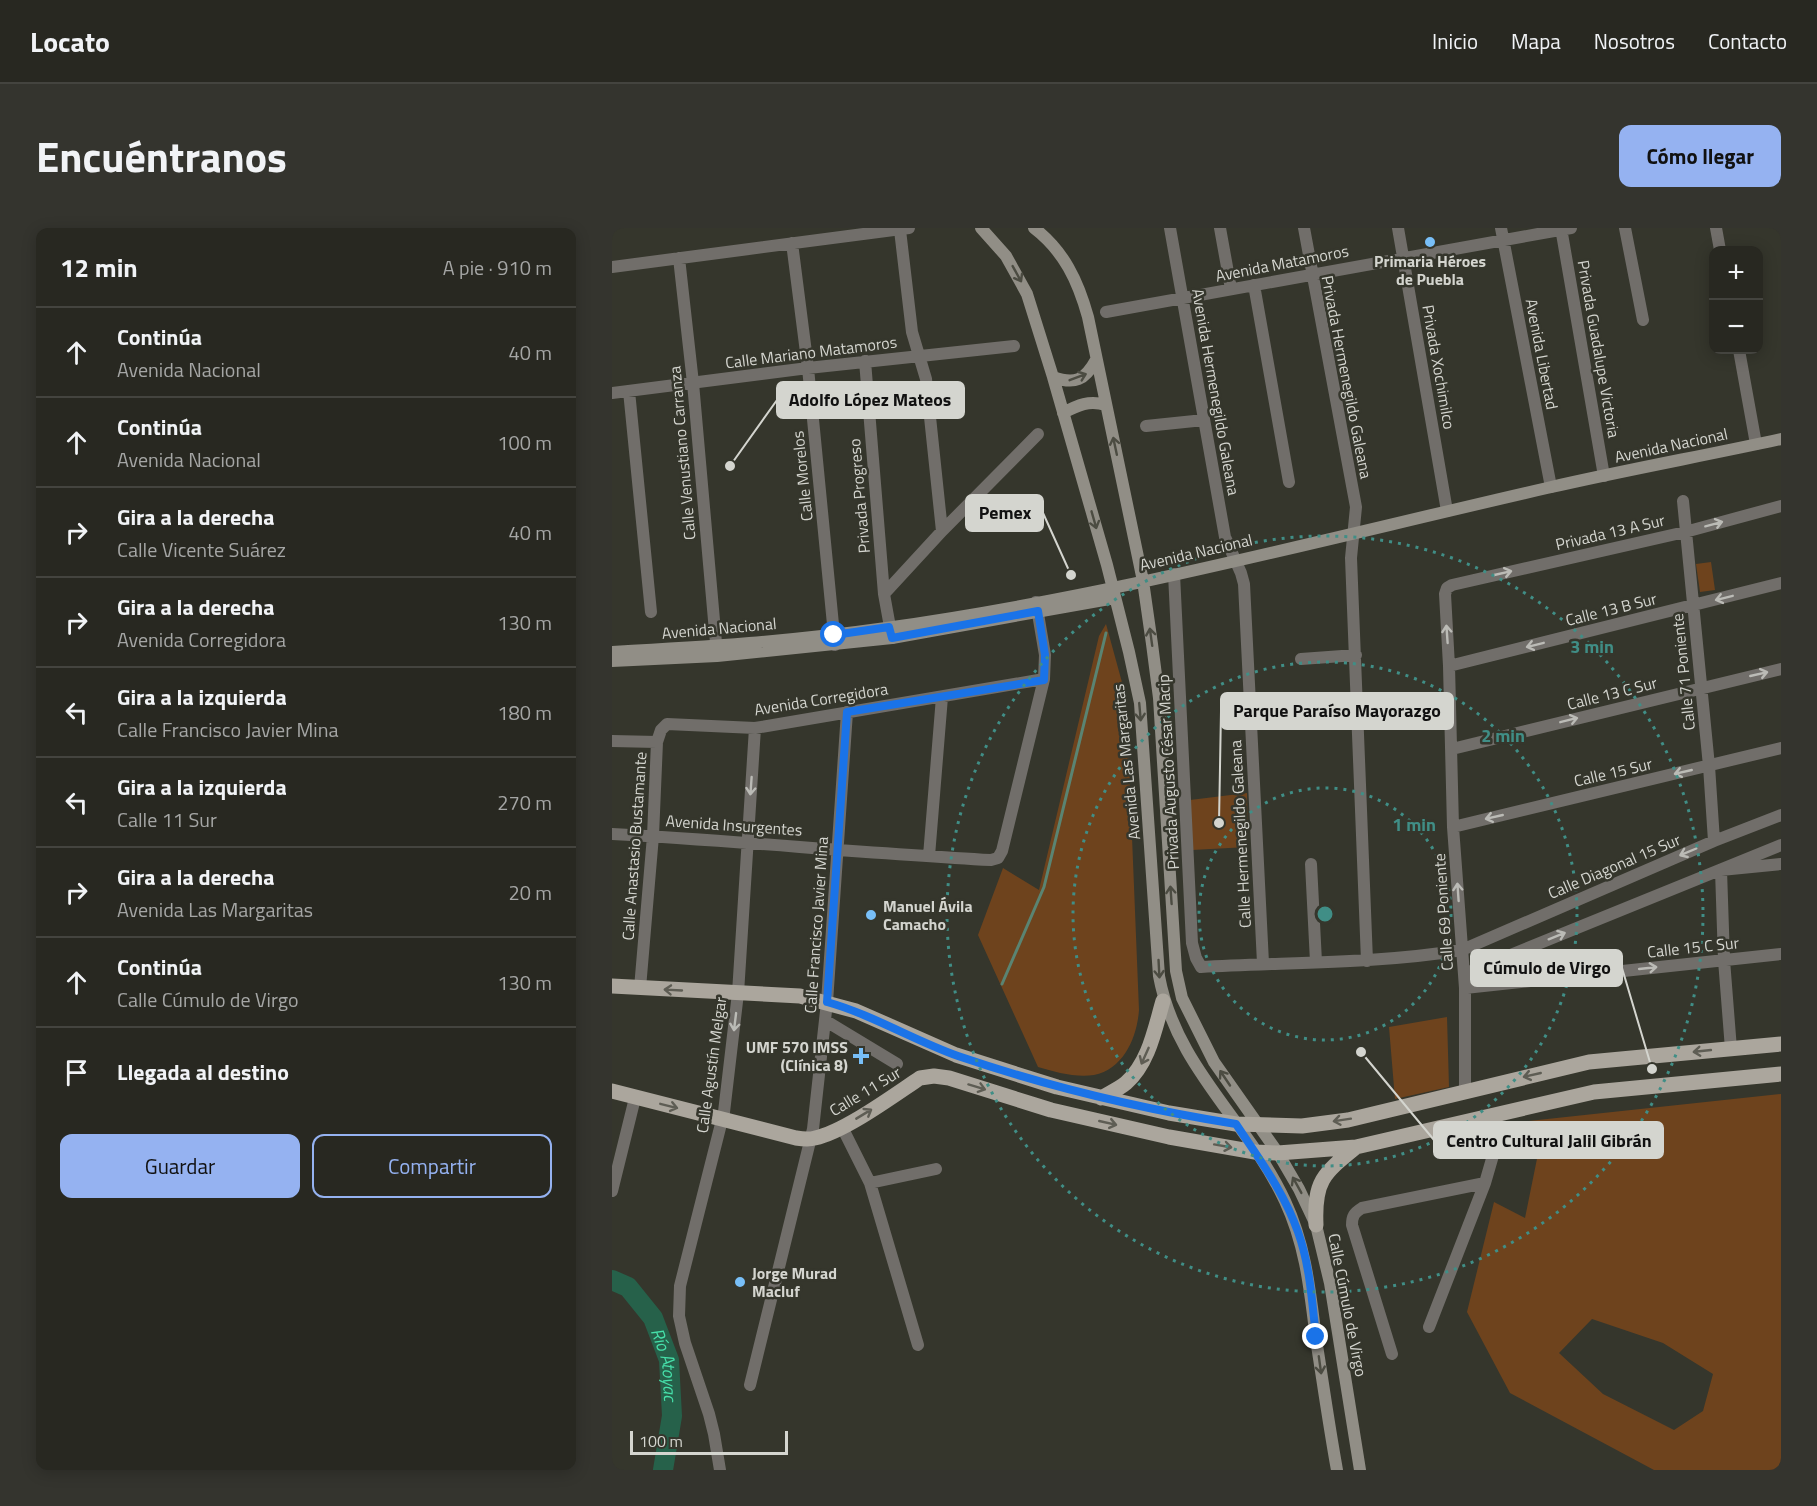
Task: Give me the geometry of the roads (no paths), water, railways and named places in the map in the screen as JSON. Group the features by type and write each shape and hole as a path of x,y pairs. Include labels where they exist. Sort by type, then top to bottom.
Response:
{"main road":[{"name":"Avenida Las Margaritas","path":"981,228 1006,256 1022,284 1053,377 1114,592 1140,703 1159,976 1163,1000 1179,1037 1198,1071 1255,1152"},
{"name":"Avenida Las Margaritas","path":"1034,228 1067,263 1075,278 1088,317 1143,581 1159,698 1176,971 1182,998 1210,1053 1259,1125"},
{"path":"1053,377 1069,381 1080,378 1090,370 1096,360"},
{"path":"1063,413 1087,402 1106,405"},
{"name":"Avenida Nacional","path":"612,661 890,633 1114,592 1143,581 1353,532 1551,487 1781,439"},
{"name":"Avenida Nacional","path":"612,652 717,651"},
{"path":"612,986 800,996 856,1011 956,1055 1057,1087 1169,1113 1236,1124 1302,1126 1348,1120 1589,1062 1781,1044"},
{"path":"1101,1098 1126,1083 1141,1065 1163,1000"},
{"name":"Calle 11 Sur","path":"812,1134 826,1135 920,1078 934,1076 949,1078 1051,1110 1169,1137 1255,1152 1278,1153 1356,1148 1594,1092 1781,1074"},
{"path":"612,1091 796,1138 812,1134"},
{"path":"1169,1113 1169,1137"},
{"name":"Calle Cúmulo de Virgo","path":"1259,1125 1299,1189 1316,1225 1330,1283 1360,1470"},
{"path":"1316,1225 1317,1191 1323,1177 1356,1148"},
{"name":"Calle Cúmulo de Virgo","path":"1255,1152 1284,1199 1299,1234 1308,1276 1337,1470"}],"street":[{"name":"Avenida Hermenegildo Galeana","path":"1170,228 1225,537 1235,560"},
{"path":"1220,228 1231,289"},
{"name":"Privada Hermenegildo Galeana","path":"1304,228 1356,507 1351,558 1367,961"},
{"name":"Privada Xochimilco","path":"1398,228 1447,511"},
{"path":"1625,228 1643,320"},
{"path":"1716,228 1719,246"},
{"path":"612,267 904,229 912,332 926,379 942,531"},
{"name":"Avenida Matamoros","path":"1106,312 1403,258 1502,234 1564,229"},
{"name":"Privada Guadalupe Victoria","path":"1564,229 1604,476"},
{"name":"Avenida Libertad","path":"1502,234 1551,487"},
{"name":"Calle Morelos","path":"792,243 808,368 834,640"},
{"name":"Calle Venustiano Carranza","path":"679,258 693,383 717,651"},
{"path":"1254,285 1289,482"},
{"name":"Calle Mariano Matamoros","path":"612,393 865,361 1014,346"},
{"path":"1740,354 1756,444"},
{"name":"Privada Progreso","path":"865,361 884,594 890,633"},
{"path":"629,391 651,612"},
{"path":"1146,426 1204,420"},
{"path":"884,594 942,531 1038,434"},
{"name":"Calle 71 Poniente","path":"1683,501 1709,766 1714,841"},
{"name":"Privada 13 A Sur","path":"1447,588 1685,532 1781,506"},
{"name":"Calle Hermenegildo Galeana","path":"1235,560 1244,585 1263,963"},
{"name":"Privada Augusto César Macip","path":"1174,574 1192,943 1201,967"},
{"name":"Calle 13 B Sur","path":"1449,666 1781,583"},
{"name":"Calle 69 Poniente","path":"1447,588 1445,594 1453,827 1465,988 1465,1091"},
{"path":"1037,606 1045,655 1044,680"},
{"path":"1301,659 1356,655"},
{"name":"Calle 13 C Sur","path":"1452,749 1781,669"},
{"name":"Avenida Corregidora","path":"657,742 661,730 667,724 755,728 1044,680"},
{"name":"Avenida Insurgentes","path":"612,834 991,860 998,858 1002,851 1044,680"},
{"path":"929,856 942,697"},
{"name":"Calle Francisco Javier Mina","path":"750,1385 812,1134 826,1021 847,712"},
{"name":"Calle Agustín Melgar","path":"720,1470 712,1424 685,1343 679,1316 680,1286 723,1119 738,993 755,728"},
{"path":"612,741 657,742"},
{"name":"Calle Anastasio Bustamante","path":"640,988 653,836 657,742"},
{"name":"Calle 15 Sur","path":"1453,827 1781,748"},
{"name":"Calle Diagonal 15 Sur","path":"1201,967 1367,961 1418,957 1462,950 1714,841 1781,815"},
{"path":"1464,974 1781,845"},
{"path":"1311,864 1316,962"},
{"path":"1721,870 1781,864"},
{"path":"1721,870 1724,960 1731,1048"},
{"name":"Calle 15 C Sur","path":"1465,988 1781,954"},
{"path":"826,1021 897,1064"},
{"path":"612,1191 635,1098"},
{"path":"1429,1327 1485,1183 1494,1152 1490,1136 1470,1121"},
{"path":"842,1127 870,1183 918,1345"},
{"path":"870,1183 936,1169"},
{"path":"1392,1354 1352,1225 1352,1217 1362,1208 1485,1183"}],"waterway":[{"path":"1002,984 1044,887 1106,633"},
{"name":"Río Atoyac","path":"612,1280 628,1287 653,1318 669,1360 672,1416 663,1470"}],"place":[{"name":"Primaria Héroes de Puebla","path":"1430,242"},
{"name":"Adolfo López Mateos","path":"730,466"},
{"name":"Pemex","path":"1071,575"},
{"name":"Parque Paraíso Mayorazgo","path":"1219,823"},
{"name":"Manuel Ávila Camacho","path":"871,915"},
{"name":"Centro Cultural Jalil Gibrán","path":"1361,1052"},
{"name":"UMF 570 IMSS (Clínica 8)","path":"861,1056"},
{"name":"Cúmulo de Virgo","path":"1652,1069"},
{"name":"Jorge Murad Macluf","path":"740,1282"}]}
